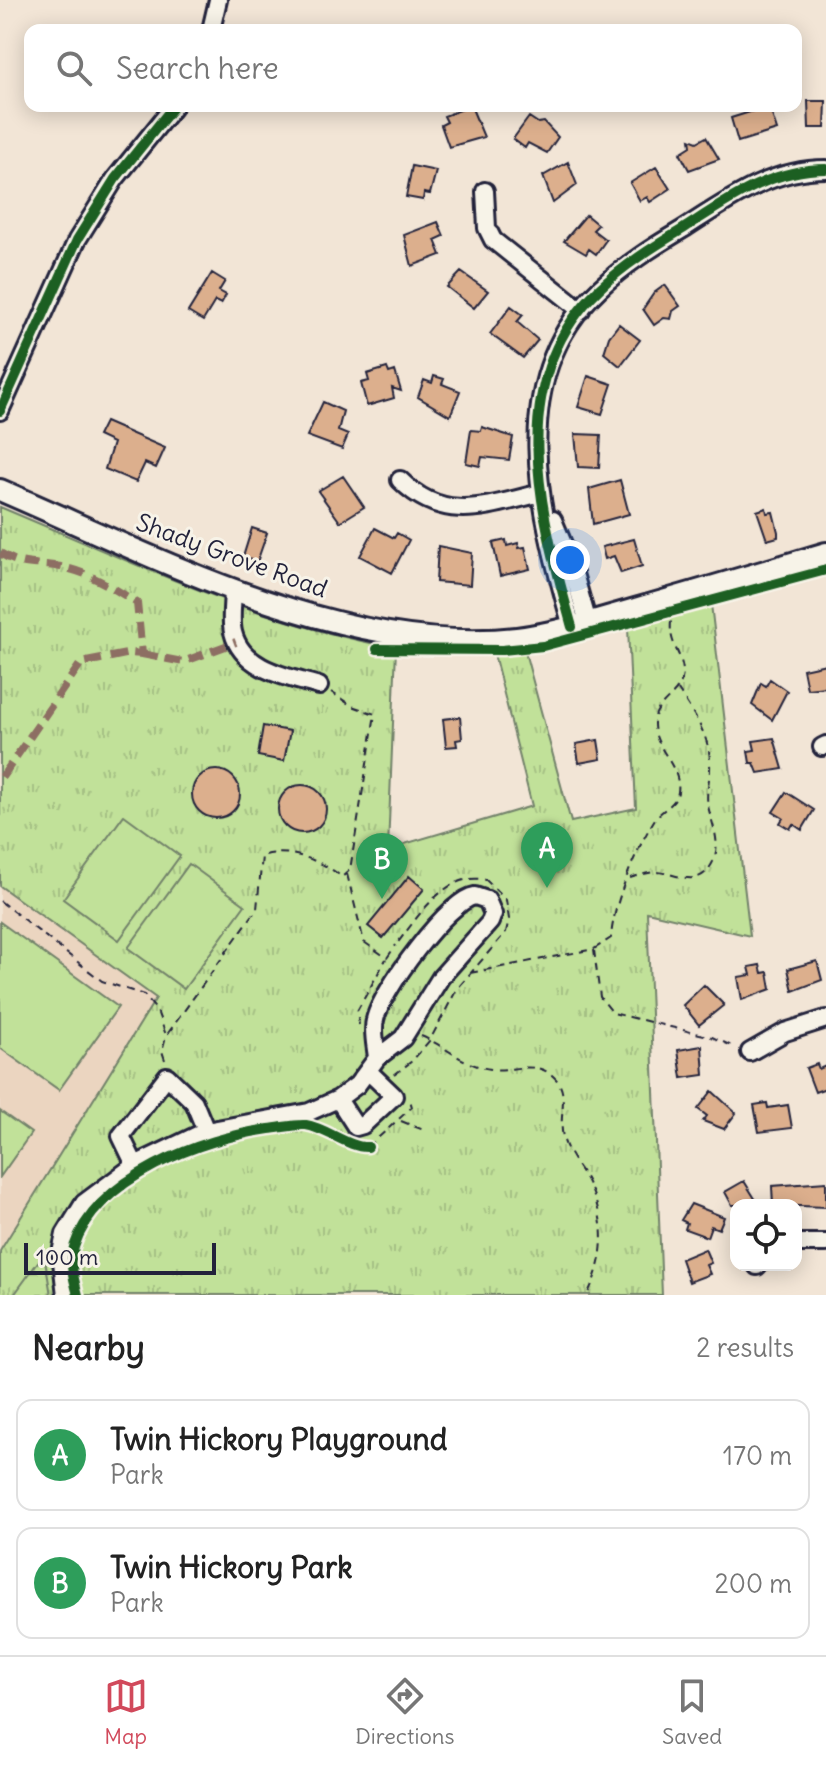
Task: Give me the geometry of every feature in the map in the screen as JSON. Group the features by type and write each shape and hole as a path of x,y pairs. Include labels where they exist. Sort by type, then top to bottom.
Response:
{"main road":[{"name":"Shady Grove Road","path":"0,490 233,588 331,618 423,638 484,640 580,625 826,553"}],"street":[{"path":"212,24 218,0"},
{"path":"0,411 77,240 115,179 169,112"},
{"path":"580,625 551,549 536,460 538,405 550,364 581,310 597,291 638,257 741,192 779,176 826,169"},
{"path":"485,191 487,228 493,240 581,310"},
{"path":"400,480 419,499 452,509 491,505 541,493"},
{"path":"233,588 232,629 240,648 262,668 319,686"},
{"path":"66,1295 61,1271 65,1234 84,1203 135,1165 206,1131 309,1112 338,1099 372,1065 407,1032 441,977 490,922 491,907 481,897 468,897 448,913 388,993 375,1020 372,1065 394,1096 363,1125 356,1127 338,1099"},
{"path":"750,1052 785,1032 826,1019"},
{"path":"135,1165 121,1136 167,1076 194,1102 206,1131"},
{"path":"802,1243 826,1243"}],"path":[{"path":"470,973 594,949 611,938 620,896 648,831 658,815 676,800 679,788 655,737 653,725 659,707 677,689 683,674 669,633 672,613"},
{"path":"166,1036 257,909 262,856 287,854 324,863 342,877 350,870 375,714 352,706 319,686"},
{"path":"629,879 654,872 685,879 698,876 707,871 716,852 716,827 708,805 710,760 707,743 701,727 677,689"},
{"path":"347,873 364,942 387,958 434,899 460,880 478,878 495,885 509,912 506,932 470,973 430,1040 412,1061 390,1078"},
{"path":"0,901 102,981 144,995 157,1011 166,1036 164,1059"},
{"path":"509,912 517,910"},
{"path":"594,949 600,997 613,1013 712,1037 732,1046"},
{"path":"407,1032 430,1040 471,1066 495,1070 539,1068 554,1077 563,1090 563,1138 587,1182 599,1211 604,1235 599,1271 587,1295"},
{"path":"355,1143 368,1147 399,1120 412,1107 407,1094"},
{"path":"399,1120 426,1131"}],"shaded area":[{"path":"0,886 156,998 0,1251"}],"green space":[{"path":"0,507 244,607 344,637 396,648 388,849 532,806 494,654 525,652 571,822 636,808 628,627 711,604 750,936 647,912 662,1295 0,1295 0,1251 156,998 0,886"},
{"path":"124,815 180,856 119,940 63,899"},
{"path":"189,864 245,905 184,989 128,948"},
{"path":"0,922 118,1007 59,1090 0,1048"},
{"path":"0,1111 31,1133 0,1177"},
{"path":"40,1259 45,1260 51,1295 14,1295"}],"building":[{"path":"808,101 826,101 825,128 809,128"},
{"path":"455,112 474,112 484,137 449,147 441,125 447,122 444,116"},
{"path":"750,112 771,112 777,130 738,142 731,118"},
{"path":"529,117 538,123 544,122 558,137 547,153 528,143 525,148 513,139"},
{"path":"706,137 719,159 689,170 680,153 691,146 690,139 697,142"},
{"path":"568,162 577,185 553,203 543,176"},
{"path":"412,166 436,171 430,194 424,193 423,200 406,197"},
{"path":"656,167 670,189 650,202 647,197 640,201 630,183"},
{"path":"586,215 598,225 593,230 606,240 596,254 589,249 586,254 564,241"},
{"path":"438,222 444,236 435,240 441,255 412,266 404,235"},
{"path":"461,272 488,291 474,308 447,287"},
{"path":"212,273 225,281 219,291 226,295 221,304 215,301 203,321 188,312"},
{"path":"665,285 680,306 673,311 671,319 664,318 654,325 643,309 654,293"},
{"path":"511,306 523,315 517,322 538,340 523,358 490,334"},
{"path":"619,324 640,340 620,366 604,353 609,337"},
{"path":"387,368 389,373 395,371 401,391 392,388 394,398 367,406 361,383 369,381 367,374"},
{"path":"434,376 444,379 442,384 460,391 450,416 418,397 424,380 432,383"},
{"path":"588,376 612,384 602,414 578,407"},
{"path":"323,402 343,411 338,431 348,435 342,449 307,436"},
{"path":"105,422 165,448 156,468 145,463 136,482 105,469 113,443 98,436"},
{"path":"482,427 513,437 509,460 482,457 480,466 466,463 471,430 481,431"},
{"path":"575,434 601,435 599,468 578,467"},
{"path":"343,476 364,507 340,522 318,491"},
{"path":"620,480 629,514 593,524 589,489"},
{"path":"766,508 767,513 773,512 778,532 778,537 767,540 757,511"},
{"path":"252,528 267,533 257,562 243,557"},
{"path":"375,528 394,538 397,533 409,540 392,573 360,556"},
{"path":"634,539 642,566 621,573 614,556 605,559 602,547"},
{"path":"506,540 507,546 518,543 519,548 525,547 530,569 500,576 493,543"},
{"path":"438,546 472,553 470,585 436,582"},
{"path":"826,664 826,687 807,689 803,669"},
{"path":"770,679 787,691 772,720 752,705 761,683 766,686"},
{"path":"460,717 462,739 456,740 457,746 446,747 443,719"},
{"path":"263,726 290,731 284,761 258,756"},
{"path":"774,738 783,769 758,773 754,763 750,763 748,751 755,750 753,741"},
{"path":"598,740 601,759 579,763 576,744"},
{"path":"216,770 233,777 240,794 233,811 216,818 199,811 192,794 199,777"},
{"path":"302,785 319,792 326,809 319,826 302,833 285,826 278,809 285,792"},
{"path":"786,792 814,810 802,830 793,824 790,829 780,823 783,818 773,812"},
{"path":"409,876 424,889 383,938 368,926"},
{"path":"817,961 822,980 793,991 788,969"},
{"path":"760,965 762,973 768,972 771,989 742,1000 738,977 751,975 749,967"},
{"path":"704,985 724,1005 699,1025 683,1005"},
{"path":"702,1046 704,1075 682,1078 678,1050"},
{"path":"817,1064 819,1069 826,1066 826,1088 815,1092 806,1068"},
{"path":"712,1091 736,1113 724,1129 703,1121 707,1116 698,1109"},
{"path":"767,1103 768,1108 788,1105 792,1128 759,1132 754,1105"},
{"path":"744,1181 755,1199 730,1201 725,1192"},
{"path":"826,1182 826,1207 802,1206 802,1199 773,1199 772,1186"},
{"path":"691,1204 724,1217 719,1229 711,1226 707,1237 685,1229 687,1223 681,1220"},
{"path":"705,1249 711,1263 706,1265 710,1274 689,1282 681,1259"}],"marked path":[{"path":"0,553 23,563 61,567 81,573 137,603 142,654 131,653 81,663 0,780"},
{"path":"142,654 183,662 236,642"}],"cycle path":[{"path":"0,411 77,240 115,179 169,112"},
{"path":"572,627 541,495 538,450 540,407 550,365 569,325 599,289 618,272 716,207 768,180 806,170 826,169"},
{"path":"377,649 502,650 543,646 826,570"},
{"path":"78,1295 72,1259 86,1222 104,1200 155,1165 214,1141 297,1125 314,1127 368,1147"}],"place":[{"name":"Twin Hickory Playground","path":"547,888"},
{"name":"Twin Hickory Park","path":"382,899"}]}
